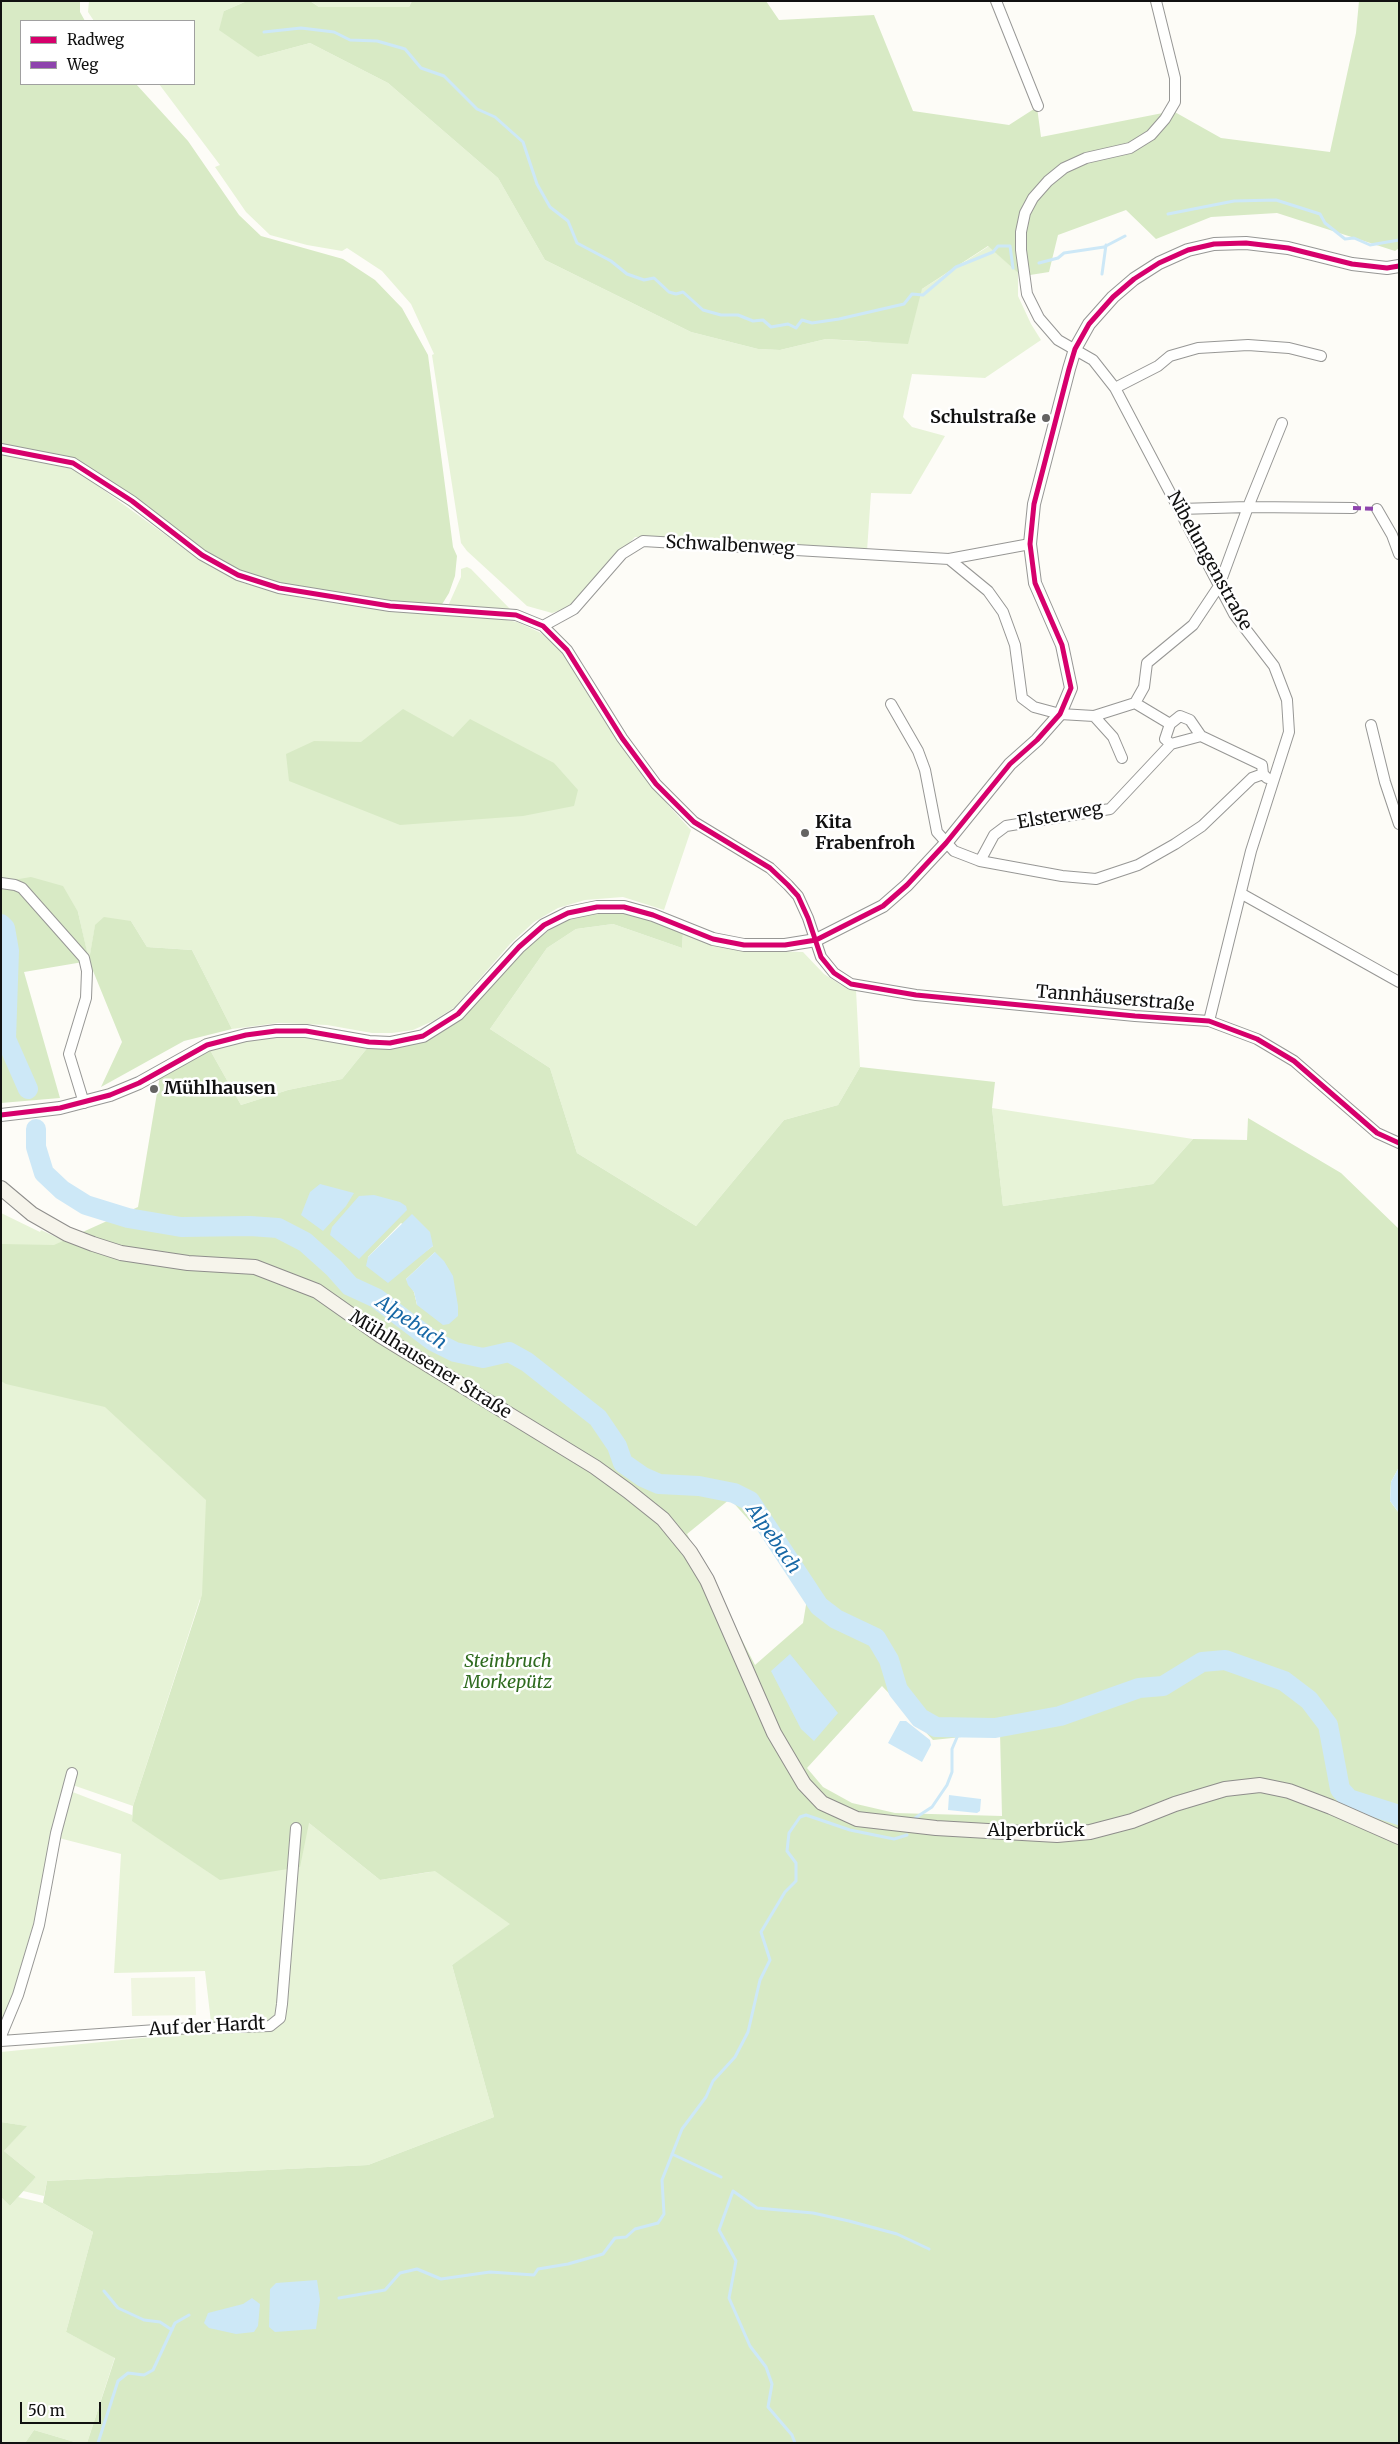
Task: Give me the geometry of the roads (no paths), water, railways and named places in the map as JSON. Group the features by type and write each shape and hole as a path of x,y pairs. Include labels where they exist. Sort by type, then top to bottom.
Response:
{"main road":[{"name":"Mühlhausener Straße","path":"1,1188 32,1214 66,1234 120,1253 178,1261 255,1267 316,1291 381,1336 595,1468 663,1519 690,1552 707,1580 754,1690"},
{"name":"Alperbrück","path":"754,1690 774,1733 804,1784 822,1804 857,1819 936,1828 1057,1835 1090,1832 1132,1821 1175,1804 1225,1789 1260,1785 1289,1792 1331,1807 1399,1837"}],"street":[{"path":"996,1 1038,106"},
{"path":"1075,349 1058,340 1039,318 1027,294 1021,250 1021,232 1025,213 1033,198 1048,181 1064,168 1086,158 1130,148 1151,135 1165,119 1175,102 1176,78 1156,1"},
{"path":"1,1115 84,1103 139,1083 207,1045 246,1035 276,1031 306,1031 369,1042 390,1043 424,1036 458,1014 519,947 544,925 568,913 597,907 624,907 653,915 713,939 744,945 785,945 816,940 883,906 907,885 946,843 1010,764 1037,740 1060,714 1070,688 1068,669 1062,645 1035,583 1030,544 1034,504 1075,349 1089,324 1134,278 1159,263 1188,250 1214,244 1246,243 1288,248 1352,264 1387,268 1399,266"},
{"path":"1114,388 1158,366 1170,356 1198,348 1248,344 1289,348 1321,356"},
{"name":"Nibelungenstraße","path":"1075,349 1093,360 1114,388 1180,509 1234,614 1274,666 1287,700 1289,732 1251,851 1242,894 1209,1021"},
{"path":"949,559 988,591 1003,612 1015,645 1022,698 1034,707 1060,714 1094,716 1135,702 1144,687 1147,664 1193,625 1219,586 1282,423"},
{"path":"1,448 73,463 132,500 202,555 238,574 254,580 279,588 390,606 516,615 543,626"},
{"path":"1180,509 1248,507 1352,508"},
{"path":"1376,509 1392,535 1399,554"},
{"name":"Schwalbenweg","path":"543,626 574,609 622,554 643,541 949,559 1030,544"},
{"name":"Tannhäuserstraße","path":"543,626 567,650 622,738 656,784 694,822 770,868 788,885 798,896 816,940 820,957 834,973 851,984 916,996 1209,1021 1257,1039 1294,1061 1377,1132 1399,1143"},
{"path":"1135,702 1170,724"},
{"path":"891,704 918,751 925,770 937,832 946,843 954,851 980,861 1062,876 1096,879 1138,865 1202,826 1262,769 1273,766 1276,774"},
{"path":"1094,716 1113,737 1122,758"},
{"path":"1201,736 1171,744 1165,739 1170,724 1180,716 1190,720 1201,736 1262,769"},
{"path":"1372,725 1385,782 1399,824"},
{"name":"Elsterweg","path":"980,861 994,835 1006,826 1110,809 1171,744"},
{"path":"1,883 15,884 22,888 84,958 87,971 86,998 69,1054 84,1103"},
{"path":"1242,894 1399,982"},
{"path":"1,2036 18,1995 39,1926 56,1833 72,1773"},
{"name":"Auf der Hardt","path":"1,2041 170,2029 270,2026 280,2018 282,2004 296,1828"}],"water":[{"path":"320,1184 354,1193 346,1206 323,1231 301,1215 310,1192"},
{"path":"374,1195 400,1202 406,1206 407,1210 359,1259 330,1235 332,1227 359,1196"},
{"path":"412,1214 430,1232 433,1246 388,1283 366,1266 368,1257"},
{"path":"435,1252 444,1261 453,1276 458,1306 458,1316 449,1324 443,1325 417,1305 414,1292 406,1279"},
{"path":"1399,1467 1399,1513 1390,1501 1391,1482"},
{"path":"790,1654 838,1713 814,1741 801,1729 771,1671"},
{"path":"900,1721 906,1721 930,1740 931,1745 922,1762 888,1743"},
{"path":"949,1795 981,1799 980,1811 977,1813 948,1810"},
{"path":"317,2280 320,2300 316,2329 275,2332 269,2327 270,2289 276,2283"},
{"path":"252,2298 260,2304 258,2326 254,2332 236,2334 209,2328 204,2323 208,2313 243,2304"}],"waterway":[{"path":"264,32 301,28 334,32 350,40 377,41 405,49 421,68 444,76 477,109 495,117 523,142 537,184 550,207 568,221 577,243 611,261 627,274 644,280 654,278 669,292 676,294 683,292 703,310 721,315 738,315 753,321 763,320 771,327 788,324 796,328 802,320 812,323 839,319 904,304 912,294 923,295 956,267 993,252 998,246 1010,246 1013,268"},
{"path":"1168,214 1234,201 1276,200 1320,214 1325,223 1345,239 1354,238 1370,245 1399,240"},
{"path":"1039,263 1058,258 1064,253 1104,247 1125,236"},
{"path":"1102,274 1106,245"},
{"name":"Alpebach","path":"1,924 5,928 9,951 6,1039 28,1089"},
{"name":"Alpebach","path":"36,1129 36,1147 44,1173 62,1190 86,1205 128,1218 181,1227 250,1226 278,1228 305,1242 334,1268 350,1286 376,1298 433,1341 455,1352 483,1358 509,1352 527,1362 598,1418 617,1446 623,1463 643,1477 659,1484 699,1486 734,1493 750,1501 819,1606 836,1619 876,1638 889,1660 898,1690 920,1718 936,1727 995,1728 1060,1716 1139,1688 1163,1686 1202,1662 1225,1660 1284,1681 1309,1700 1328,1725 1340,1789 1349,1799 1399,1815"},
{"path":"915,1818 932,1807 947,1785 952,1772 952,1749 961,1728"},
{"path":"339,2298 385,2290 400,2273 417,2269 441,2279 490,2272 534,2275 538,2269 568,2264 603,2254 615,2238 626,2237 635,2229 658,2223 664,2214 662,2180 682,2129 706,2097 713,2081 735,2057 748,2032 760,1980 770,1960 761,1932 785,1892 796,1881 796,1863 787,1851 789,1833 800,1817 806,1815 850,1830 894,1839 907,1835"},
{"path":"672,2154 721,2177"},
{"path":"795,2443 792,2435 768,2407 772,2384 766,2367 750,2346 729,2298 736,2261 719,2230 733,2191 757,2208 813,2213 849,2221 897,2234 929,2249"},
{"path":"104,2291 118,2308 144,2320 160,2322 172,2330"},
{"path":"98,2443 118,2381 128,2373 144,2375 153,2370 175,2323 189,2315"}],"place":[{"name":"Schulstraße","path":"1046,418"},
{"name":"Kita Frabenfroh","path":"805,833"},
{"name":"Mühlhausen","path":"154,1089"}],"park label":[{"name":"Steinbruch Morkepütz","path":"508,1672"}]}
